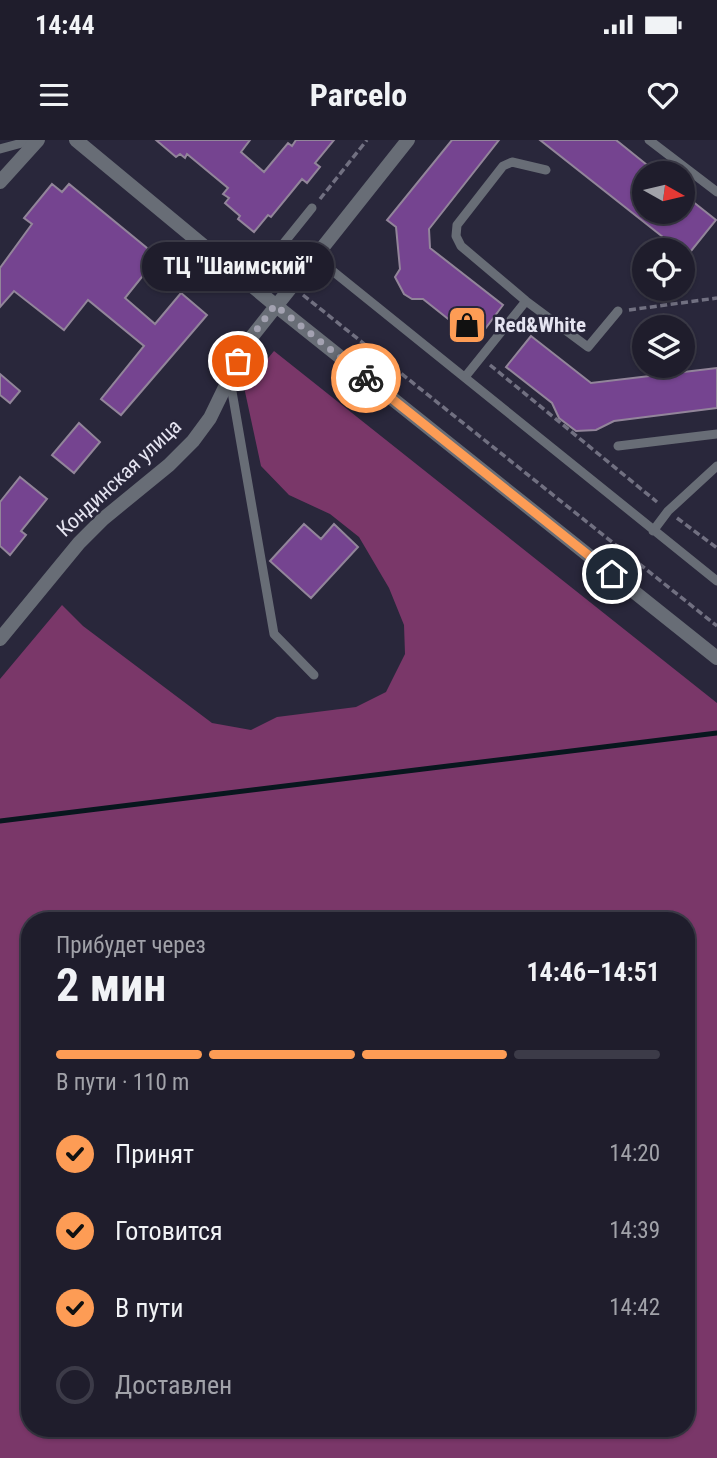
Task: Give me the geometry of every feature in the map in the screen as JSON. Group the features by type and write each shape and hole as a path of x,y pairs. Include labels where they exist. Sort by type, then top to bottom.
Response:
{"street":[{"path":"0,182 38,140"},
{"path":"76,140 250,285 717,657"},
{"name":"Кондинская улица","path":"0,639 79,543 193,441 210,418 246,344 408,140"}],"lane":[{"path":"0,149 33,140"},
{"path":"649,140 717,192"},
{"path":"545,170 512,162 503,166 457,225 456,236 461,246 526,301 588,347 618,311"},
{"path":"250,285 312,208"},
{"path":"314,256 717,581"},
{"path":"465,377 526,301"},
{"path":"230,378 274,634 314,675"},
{"path":"618,446 717,433"},
{"path":"653,531 668,511 717,466"}],"path":[{"path":"312,208 367,140"},
{"path":"292,285 717,626"},
{"path":"618,311 717,298"},
{"path":"480,357 717,548"}],"shaded area":[{"path":"274,351 717,703 717,1458 0,1458 0,679 62,605 83,626 212,723 251,730 277,717 356,707 386,692 405,654 404,625 389,588 359,537 330,514 289,495 261,466 244,387"}],"building":[{"path":"156,140 250,140 241,152 264,172 288,143 292,146 296,140 334,140 315,163 320,167 307,183 302,179 271,217 268,215 254,232 238,219 240,216 225,203 229,198 223,194 228,188 187,154 185,158 180,154 176,157"},
{"path":"452,140 499,140 429,229 430,248 503,305 476,341 423,299 412,299 404,294 395,277 400,269 396,227 387,220"},
{"path":"540,140 616,140 642,161 632,161 632,213"},
{"path":"52,184 62,192 69,184 158,257 125,298 155,324 181,293 207,315 121,415 101,399 144,346 88,300 64,330 14,291 0,307 0,268 32,224 24,218"},
{"path":"695,203 716,220 695,246 695,238 664,238 646,224 695,224"},
{"path":"531,336 591,383 633,378 695,378 695,371 717,368 717,408 614,421 596,430 576,431 559,418 552,403 506,367"},
{"path":"0,374 20,391 10,403 0,395"},
{"path":"79,423 100,442 74,473 52,455"},
{"path":"20,477 47,499 21,531 26,535 10,555 0,546 0,502"},
{"path":"304,524 321,539 334,524 358,547 311,598 270,561"}],"waterway":[{"path":"0,821 717,733"}],"way so far":[{"path":"238,361 246,344 275,305 366,378"}],"place":[{"name":"Red&White","path":"467,325"},
{"name":"ТЦ \"Шаимский\"","path":"238,361"}],"route":[{"path":"366,378 612,574"}]}
